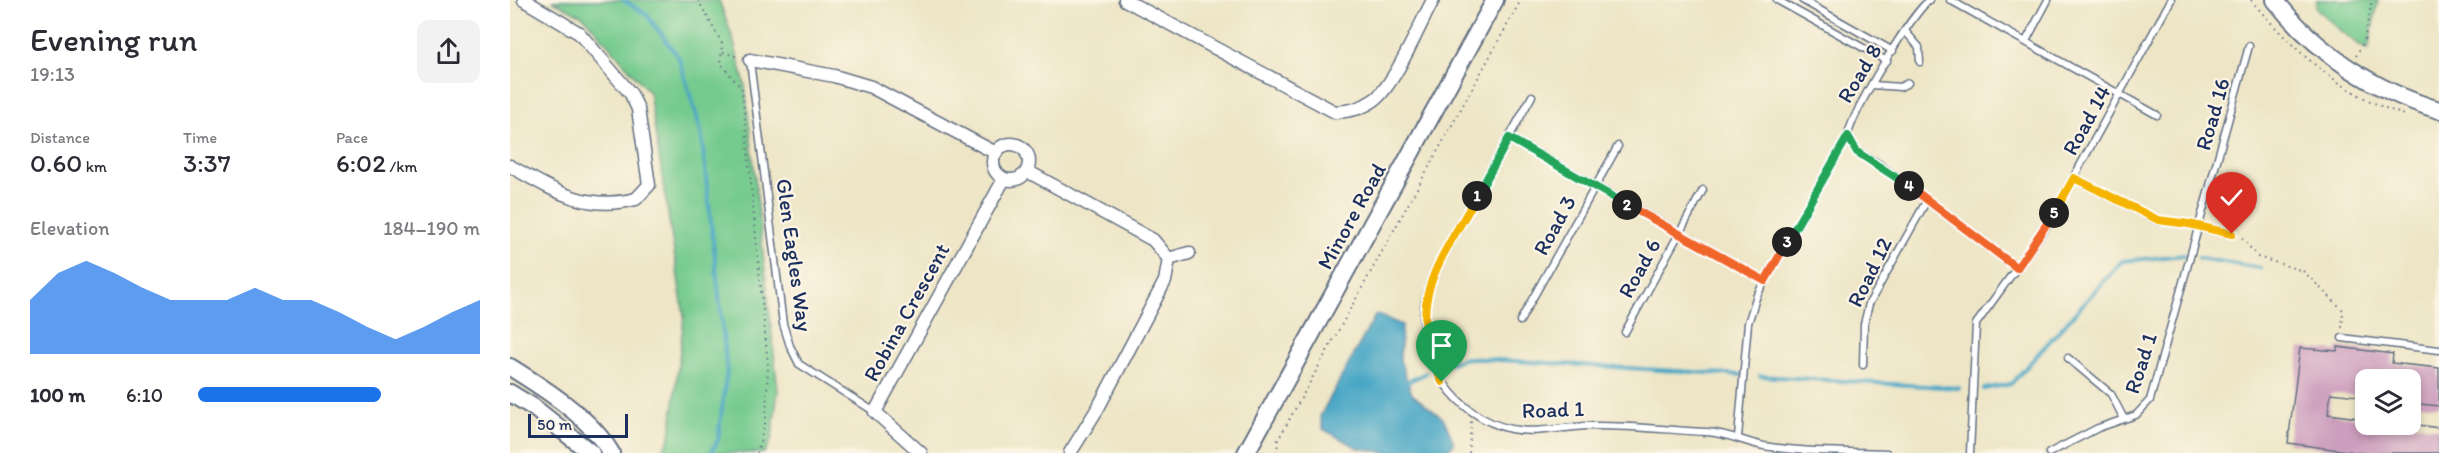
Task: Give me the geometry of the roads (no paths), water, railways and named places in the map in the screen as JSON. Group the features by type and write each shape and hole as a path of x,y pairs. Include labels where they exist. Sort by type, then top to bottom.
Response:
{"street":[{"path":"510,166 579,201 610,203 629,201 646,191 649,185 649,172 638,109 631,94 579,33 524,0"},
{"path":"1125,0 1335,112 1355,111 1376,99 1388,84 1433,0"},
{"name":"Minore Road","path":"1246,453 1495,0"},
{"path":"2275,0 2308,37 2350,69 2439,110"},
{"path":"750,60 834,76 871,87 996,153"},
{"path":"1004,146 1020,146 1028,155 1027,171 1020,178 1004,178 994,168 996,153 1004,146"},
{"path":"1027,171 1153,240 1169,259"},
{"name":"Robina Crescent","path":"921,453 875,412 1004,178"},
{"path":"1169,259 1189,253"},
{"path":"1070,453 1098,408 1165,281 1169,259"},
{"path":"510,367 546,389 603,440 611,453"},
{"path":"510,393 533,407 591,453"}],"lane":[{"path":"1777,0 1887,61"},
{"path":"1802,0 1893,51"},
{"name":"Road 8","path":"1738,437 1748,322 1765,281 1848,136 1853,117 1905,31 1922,6 1930,0"},
{"path":"1950,0 2157,115"},
{"path":"2026,41 2048,0"},
{"name":"Road 14","path":"1970,453 1976,324 2047,226 2171,0"},
{"path":"1905,31 1919,47 1920,62"},
{"name":"Road 16","path":"2199,226 2249,46"},
{"name":"Glen Eagles Way","path":"750,60 783,324 790,345 799,364 875,412"},
{"path":"1873,85 1900,87 1908,82"},
{"name":"Road 1","path":"1532,96 1437,267 1424,305 1424,324 1433,364 1442,382 1472,412 1511,429 1531,431 1590,426 1711,432 1771,446 1887,453"},
{"path":"1848,136 1857,152 1879,164 2017,268"},
{"path":"1509,138 1765,281"},
{"name":"Road 3","path":"1520,321 1618,146"},
{"path":"2074,178 2148,217 2232,234"},
{"name":"Road 6","path":"1625,332 1703,190"},
{"name":"Road 12","path":"1863,365 1864,324 1869,304 1927,200"},
{"name":"Road 1","path":"2049,453 2098,428 2142,411 2153,393 2199,226"},
{"path":"2342,338 2439,350"},
{"path":"2068,358 2111,394 2124,419"}],"water":[{"path":"1376,314 1402,325 1400,360 1412,394 1444,419 1454,443 1445,453 1388,453 1358,448 1323,429 1320,416"}],"waterway":[{"path":"623,0 647,15 679,58 701,131 727,370 718,440 711,453"},
{"path":"1984,389 2011,384 2122,261 2185,255"},
{"path":"2199,258 2260,268"},
{"path":"1447,364 1466,358 1742,375"},
{"path":"1405,383 1426,373"},
{"path":"1760,376 1959,388"}]}
